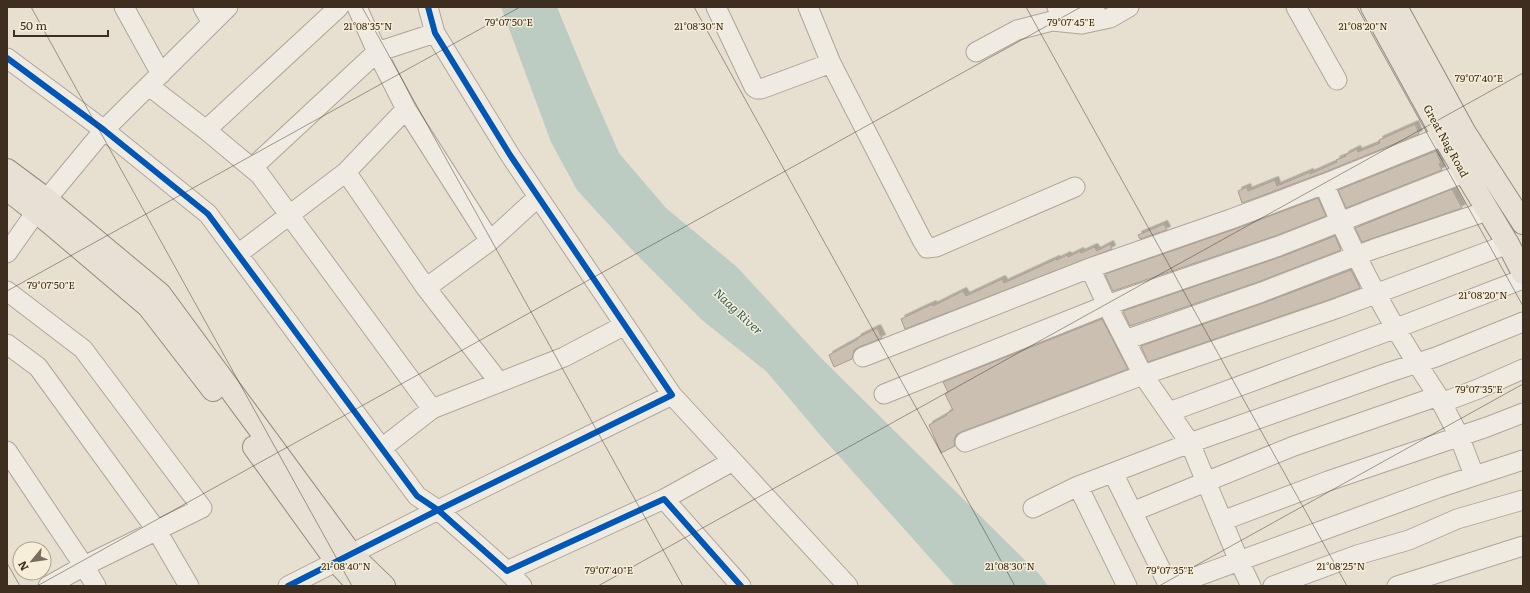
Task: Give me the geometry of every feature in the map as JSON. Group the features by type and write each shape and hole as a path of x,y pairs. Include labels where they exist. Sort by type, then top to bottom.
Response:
{"main road":[{"name":"Great Nag Road","path":"1396,7 1465,133 1523,223"},
{"name":"Great Nag Road","path":"1376,8 1443,136 1508,244 1523,273"},
{"path":"7,170 41,206 148,306 344,558 359,586"},
{"path":"7,190 41,206"},
{"path":"344,558 384,586"}],"street":[{"path":"124,7 155,80 206,130 260,175 432,409"},
{"path":"7,253 41,206 104,130 155,80 208,15 228,7"},
{"path":"206,130 339,7"},
{"path":"357,7 377,52 406,109 490,241"},
{"path":"428,7 436,33 510,155 672,395 848,586"},
{"path":"716,7 754,87 757,89 761,89 832,63"},
{"path":"808,7 832,63 927,248 936,247 1075,187"},
{"path":"1058,7 1080,13 1095,7"},
{"path":"976,52 1017,30 1052,21 1082,24 1110,18 1129,7"},
{"path":"1296,7 1337,80"},
{"path":"252,168 377,52 436,33"},
{"path":"7,58 104,130 208,214 417,496 438,510 522,586"},
{"path":"238,254 346,172 406,109"},
{"path":"863,357 1090,268 1231,219 1324,184 1443,136"},
{"path":"346,172 426,288 499,382"},
{"path":"884,394 1107,305 1279,246 1464,173"},
{"path":"1324,184 1340,223 1356,256 1394,329 1440,400 1459,436 1474,475"},
{"path":"426,288 490,241 538,197"},
{"path":"1125,340 1262,292 1356,256 1487,211"},
{"path":"965,442 1143,375 1316,316 1508,244"},
{"path":"1090,268 1143,375 1190,443 1238,561 1251,586"},
{"path":"1169,412 1394,329 1523,279"},
{"path":"7,291 82,349 202,508 84,566 48,586"},
{"path":"1033,508 1078,486 1190,443 1436,357 1523,322"},
{"path":"382,448 432,409 564,357 625,325"},
{"path":"7,344 38,367 157,531 189,586"},
{"path":"1132,512 1294,446 1478,389 1523,369"},
{"path":"288,586 438,510 672,395"},
{"path":"1222,522 1328,480 1487,427 1523,413"},
{"path":"7,451 96,586"},
{"path":"1113,473 1170,586 1474,475 1523,460"},
{"path":"507,571 664,499 732,461"},
{"path":"1078,486 1127,586"},
{"path":"664,499 741,586"},
{"path":"1273,586 1357,555 1409,540 1458,519 1523,500"},
{"path":"1397,586 1523,546"}],"water":[{"name":"Naag River","path":"501,7 557,7 619,153 666,208 737,267 821,358 1040,575 1048,586 955,586 822,437 766,371 702,320 633,251 577,190 551,142"}],"building":[{"path":"1415,124 1419,134 1320,174 1242,203 1238,191 1247,187 1248,191 1275,180 1277,186 1310,172 1310,174 1337,162 1336,160 1357,149 1358,152 1380,143 1379,140"},
{"path":"1436,151 1442,170 1346,208 1338,190"},
{"path":"1452,189 1462,208 1362,242 1355,228"},
{"path":"1318,198 1326,216 1275,236 1113,291 1105,274 1235,229"},
{"path":"1164,224 1167,230 1140,239 1138,235"},
{"path":"1335,236 1341,250 1258,282 1130,326 1123,311 1283,256"},
{"path":"1110,244 1112,249 905,329 901,319 933,304 933,306 963,291 966,296 1002,279 1004,283 1067,255 1068,257 1080,251 1081,253 1094,247 1097,251"},
{"path":"1351,270 1360,288 1334,298 1148,362 1141,346 1266,302"},
{"path":"1102,319 1128,369 961,432 956,435 954,441 955,446 941,453 929,425 953,410 945,394 948,392 943,382"},
{"path":"877,328 882,338 854,350 852,359 834,367 829,355"}],"cycle path":[{"path":"288,586 438,510 672,395 510,155 435,33 428,7"},
{"path":"7,58 104,130 208,214 417,496 438,510 507,571 664,499 741,586"}]}
